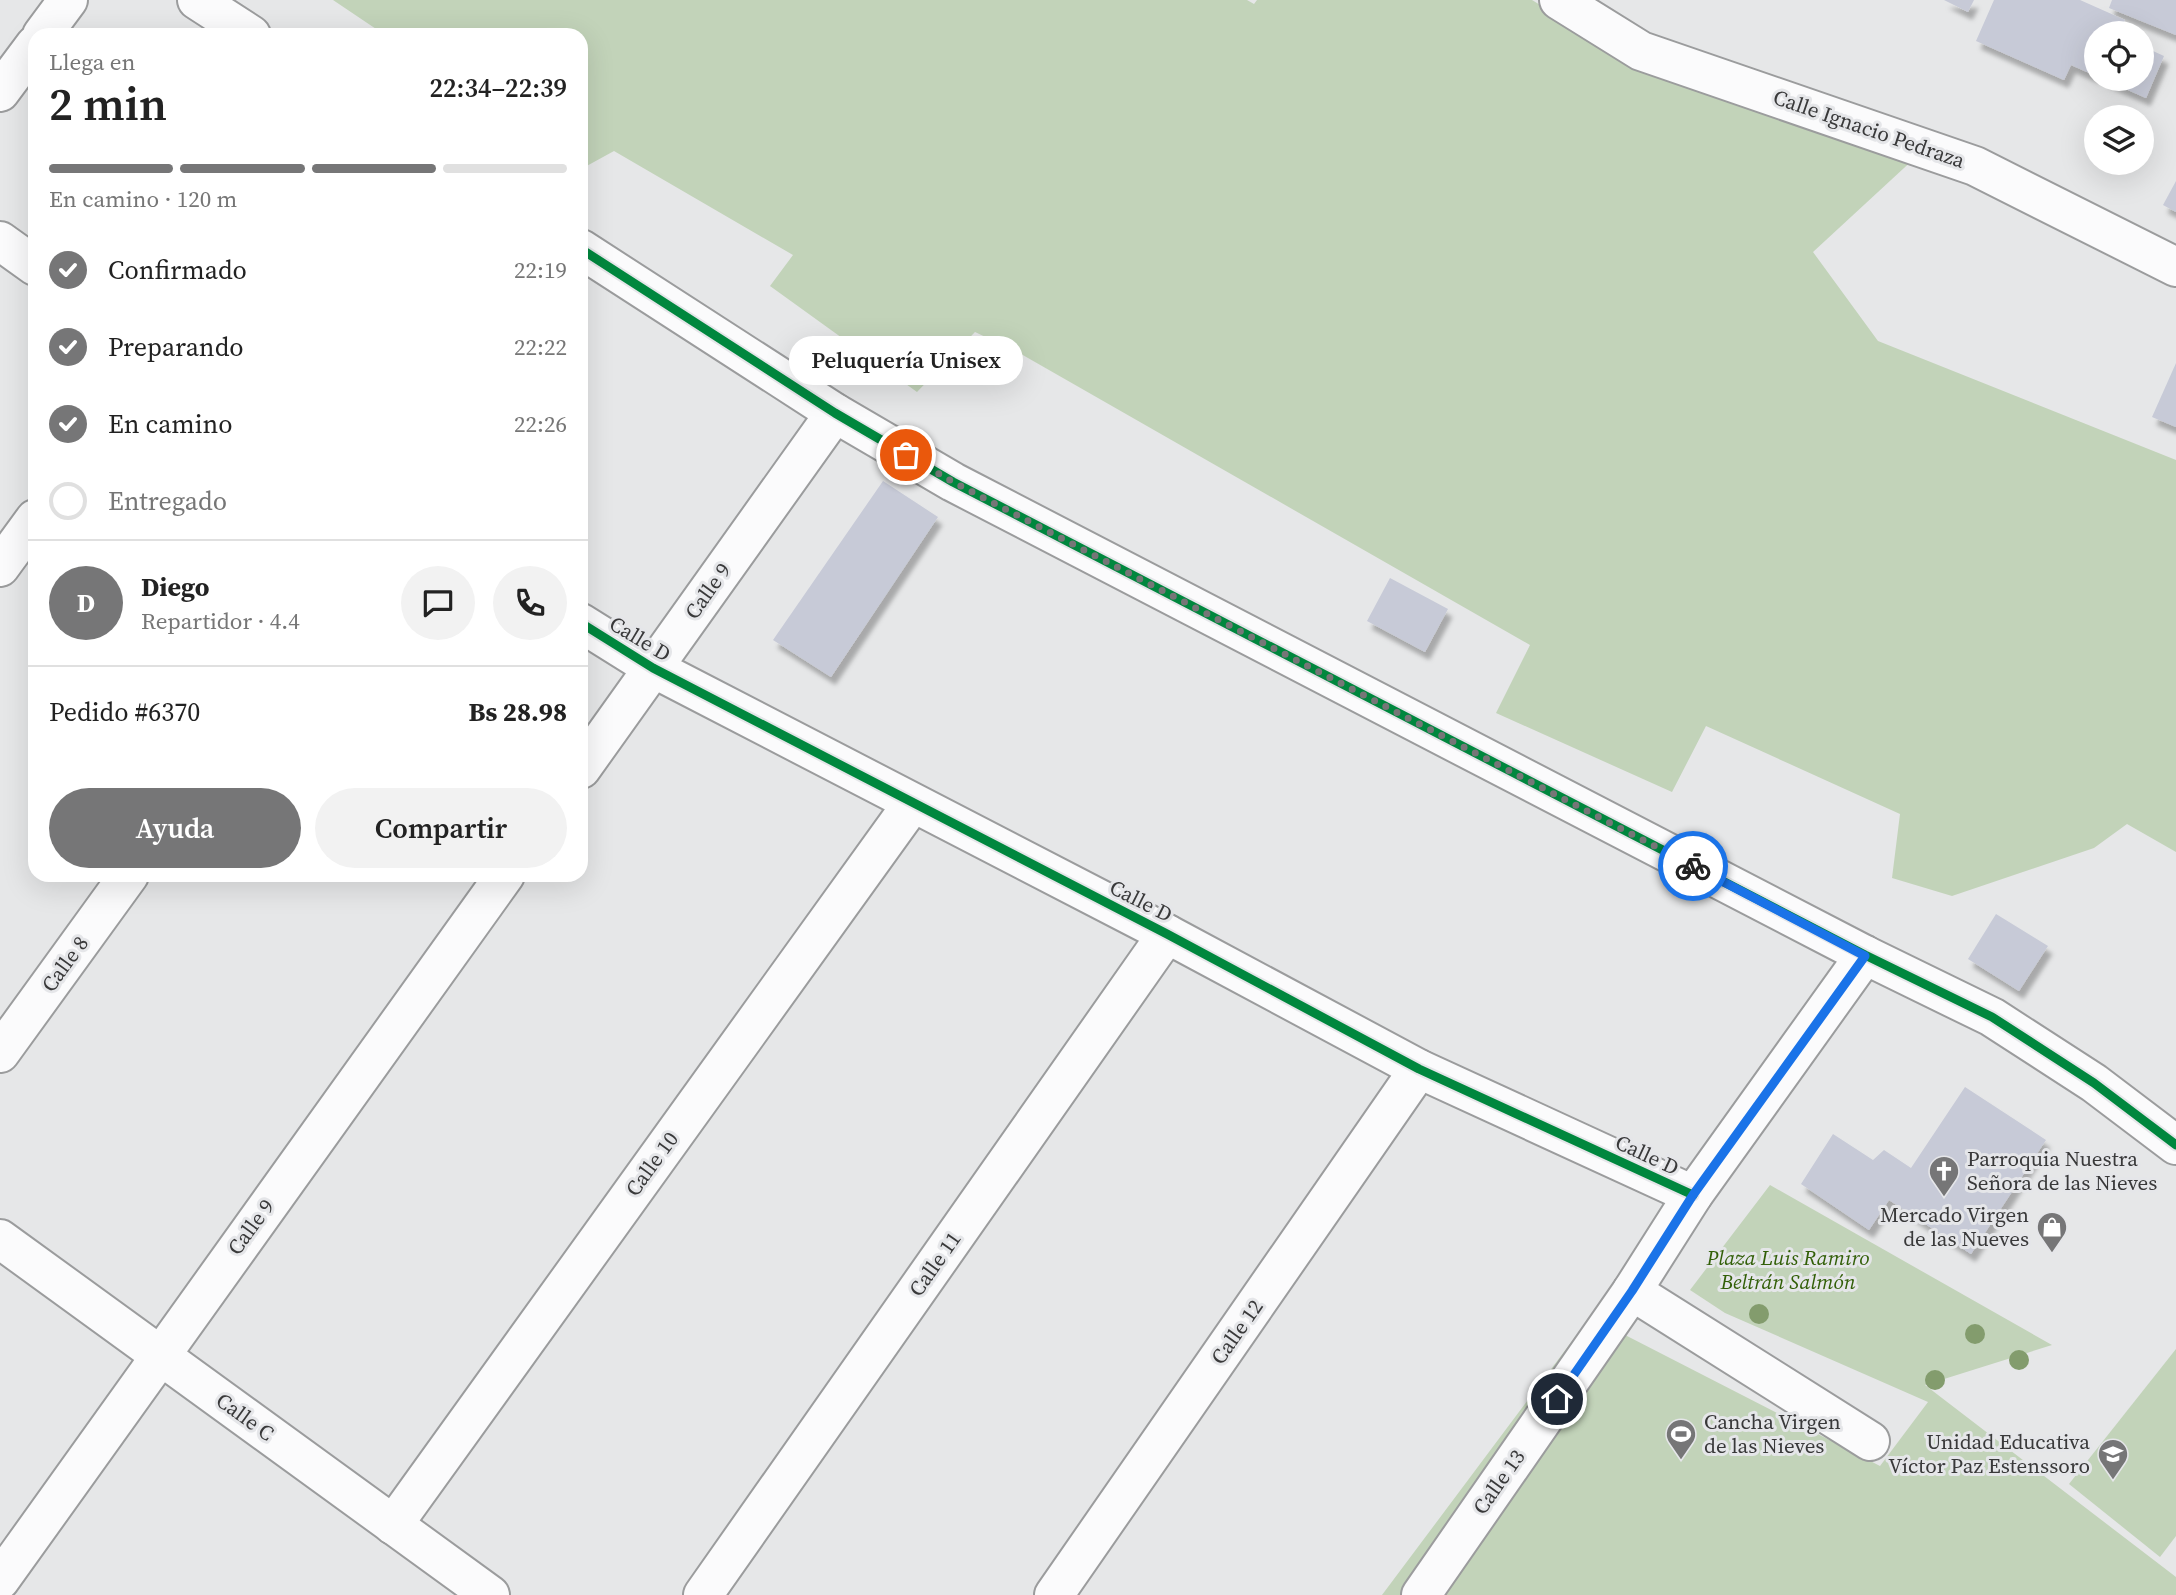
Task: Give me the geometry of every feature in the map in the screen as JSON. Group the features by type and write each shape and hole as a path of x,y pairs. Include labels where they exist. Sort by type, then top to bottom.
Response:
{"street":[{"path":"47,28 68,0"},
{"path":"197,0 240,28"},
{"name":"Calle Ignacio Pedraza","path":"1559,0 1641,51 1975,166 2176,267"},
{"path":"0,92 28,54"},
{"path":"0,241 28,261"},
{"path":"588,254 835,413 953,482 1865,956 1992,1017 2094,1083 2176,1145"},
{"name":"Calle 9","path":"588,759 835,413"},
{"path":"0,567 28,529"},
{"name":"Calle D","path":"588,627 653,668 1167,934 1419,1069 1693,1195"},
{"name":"Calle 10","path":"393,1525 912,804"},
{"name":"Calle 8","path":"0,1052 124,882"},
{"name":"Calle 9","path":"0,1580 500,882"},
{"name":"Calle 11","path":"703,1595 1167,934"},
{"name":"Calle 13","path":"1421,1595 1632,1291 1693,1195 1865,956"},
{"name":"Calle 12","path":"1054,1595 1419,1069"},
{"name":"Calle C","path":"0,1239 490,1595"},
{"path":"1632,1291 1870,1441"}],"green space":[{"path":"333,0 1247,0 1254,4 1257,0 1532,0 1653,74 1930,144 1813,252 1878,341 2176,460 2176,852 2127,824 2094,848 1952,896 1892,878 1900,814 1706,726 1672,792 1496,713 1530,645 1021,354 975,332 917,392 770,286 793,255 614,151 588,165 588,28 375,28"},
{"name":"Plaza Luis Ramiro Beltrán Salmón","path":"1770,1185 2052,1345 1925,1385 2176,1577 2176,1595 1382,1595 1590,1317 1880,1466 1928,1402 1725,1313 1690,1290"},
{"path":"2176,1349 2176,1536 2160,1557 2069,1484"}],"building":[{"path":"1944,0 1974,0 1968,12"},
{"path":"1994,0 2080,0 2125,20 2084,21 2084,71 2071,65 2064,80 1976,41"},
{"path":"2112,0 2176,0 2176,35 2154,26 2154,21 2141,21 2109,8"},
{"path":"2154,51 2164,56 2154,79"},
{"path":"2130,91 2149,91 2146,98"},
{"path":"2176,181 2176,212 2163,205"},
{"path":"2176,363 2176,427 2152,417"},
{"path":"883,481 938,517 831,677 773,640"},
{"path":"1390,578 1448,609 1425,652 1367,621"},
{"path":"1996,914 2048,946 2019,991 1968,959"},
{"path":"1965,1087 2046,1140 1971,1254 1889,1200 1869,1230 1801,1184 1833,1134 1873,1160 1884,1150 1911,1168"}],"cycle path":[{"path":"588,254 835,413 953,482 1865,955 1992,1017 2094,1083 2176,1145"},
{"path":"588,627 653,668 1167,934 1419,1069 1693,1195"}],"way so far":[{"path":"906,455 953,482 1693,866"}],"place":[{"name":"Peluquería Unisex","path":"906,455"},
{"name":"Parroquia Nuestra Señora de las Nieves","path":"1944,1198"},
{"name":"Mercado Virgen de las Nueves","path":"2052,1254"},
{"name":"Cancha Virgen de las Nieves","path":"1681,1461"},
{"name":"Unidad Educativa Víctor Paz Estenssoro","path":"2113,1481"}],"route":[{"path":"1557,1399 1632,1291 1693,1195 1865,956 1693,866"}]}
